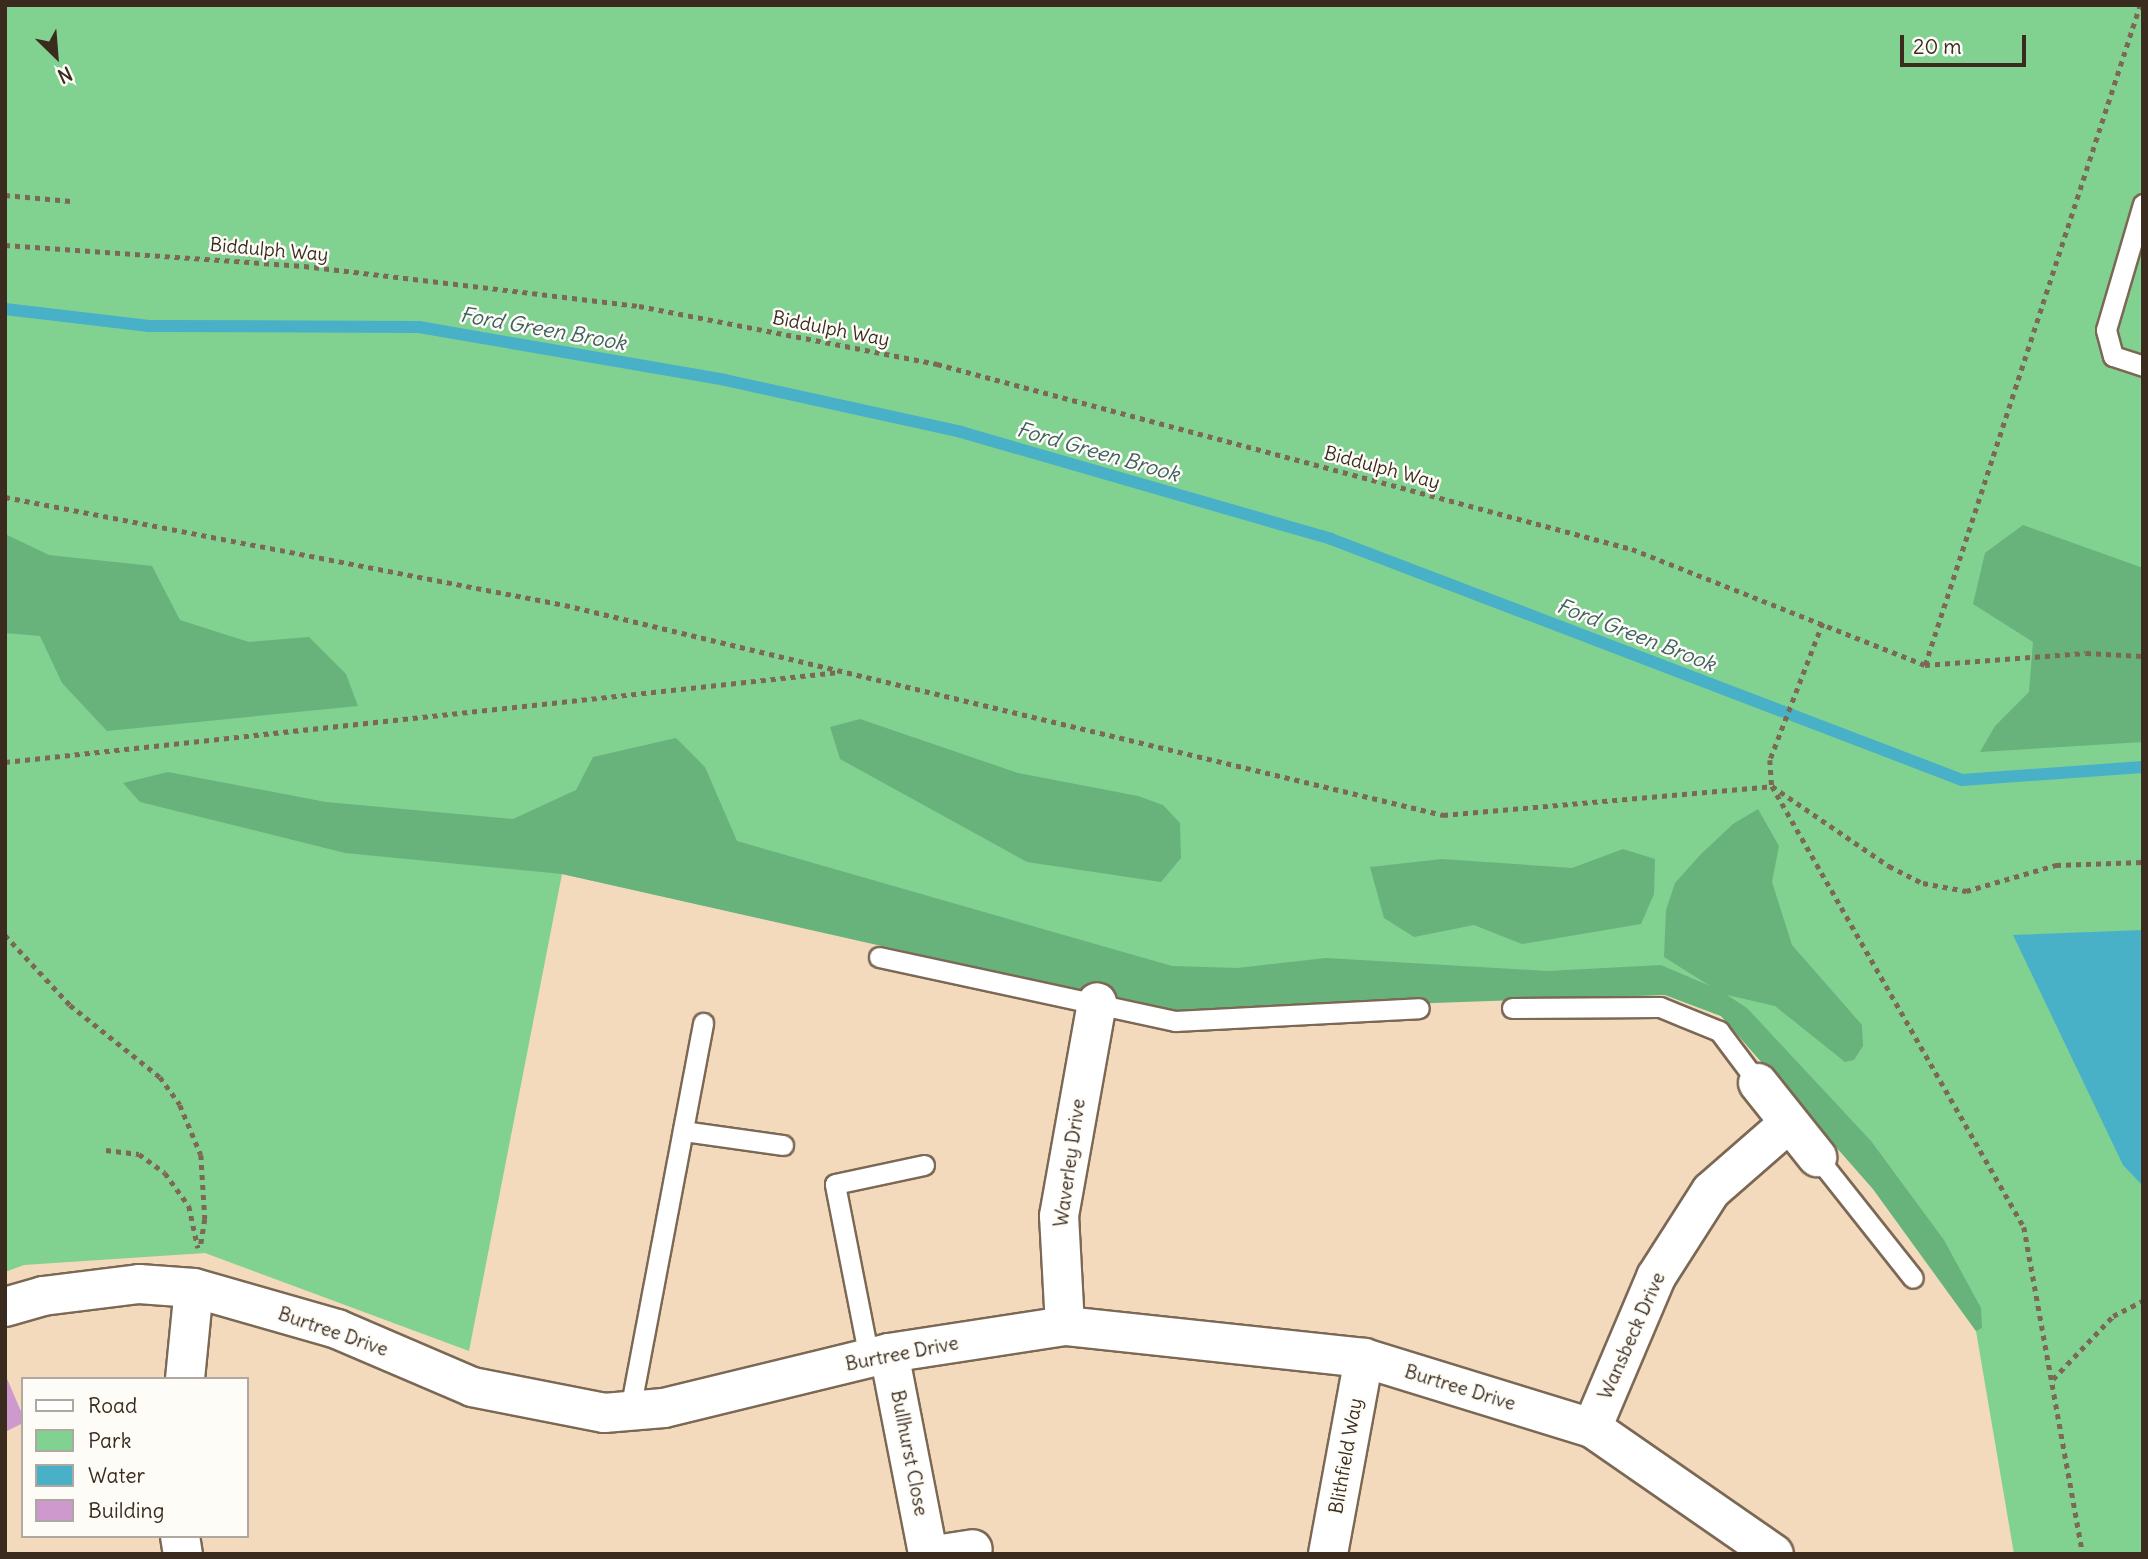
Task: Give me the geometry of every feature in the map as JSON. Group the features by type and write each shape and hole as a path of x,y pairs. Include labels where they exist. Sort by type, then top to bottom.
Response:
{"street":[{"name":"Waverley Drive","path":"1065,1326 1059,1216 1097,1002"},
{"path":"1758,1083 1817,1157"},
{"name":"Wansbeck Drive","path":"1592,1428 1656,1276 1711,1191 1789,1123"},
{"name":"Burtree Drive","path":"5,1307 43,1296 139,1284 197,1270 472,1387 604,1413 677,1405 879,1355 1065,1326 1363,1358 1592,1428 1774,1554"},
{"path":"185,1377 197,1270"},
{"name":"Bullhurst Close","path":"879,1355 928,1554"},
{"name":"Blithfield Way","path":"1328,1554 1363,1358"}],"lane":[{"path":"2143,204 2106,330 2113,356 2143,366"},
{"path":"879,957 1175,1021 1419,1008"},
{"path":"1512,1008 1660,1007 1719,1031 1758,1083"},
{"path":"630,1410 703,1023"},
{"path":"683,1131 783,1145"},
{"path":"1817,1157 1913,1279"},
{"path":"879,1355 835,1184 924,1165"}],"path":[{"path":"2140,5 1924,665 2086,653 2143,656"},
{"path":"5,195 71,201"},
{"name":"Biddulph Way","path":"5,245 304,266 639,306 937,364 1632,549 1924,665"},
{"path":"5,497 565,606 1443,815 1773,786 1889,866 1923,883 1966,891 2056,865 2143,862"},
{"path":"1823,623 1770,760 1773,786 2024,1227 2083,1554"},
{"path":"5,762 843,672"},
{"path":"5,935 70,1004 160,1077 180,1105 201,1155 205,1219 197,1270"},
{"path":"106,1150 139,1154 165,1172 189,1206 197,1270"},
{"path":"2052,1380 2113,1316 2143,1301"}],"green space":[{"path":"5,5 2143,5 2143,1554 2014,1554 1976,1331 1873,1189 1721,1016 1665,995 1419,1000 1098,993 562,874 469,1351 205,1253 24,1265 5,1272"},
{"path":"2023,525 2143,568 2143,742 1980,752 1995,726 2029,692 2033,642 1973,604 1985,553"},
{"path":"5,534 49,555 152,566 180,620 249,642 309,637 346,674 358,706 107,731 62,683 40,636 5,633"},
{"path":"860,719 1018,773 1138,796 1163,805 1180,823 1181,858 1161,882 1027,862 840,759 830,727"},
{"path":"676,738 705,767 737,841 1172,966 1237,968 1326,958 1548,971 1661,965 1710,986 1664,957 1666,910 1675,883 1701,854 1733,824 1758,809 1779,846 1772,882 1792,945 1862,1025 1863,1046 1854,1060 1845,1062 1775,1006 1727,995 1747,1008 1871,1141 1944,1240 1981,1308 1982,1328 1976,1331 1873,1189 1721,1016 1665,995 1174,1012 562,874 345,853 140,802 123,783 168,772 326,802 513,819 576,790 593,757"},
{"path":"1623,849 1655,859 1654,894 1641,924 1522,944 1474,925 1414,937 1384,918 1370,867 1442,859 1572,868"}],"water":[{"path":"2143,930 2143,1186 2123,1165 2013,935"}],"building":[{"path":"5,1374 21,1411 21,1424 5,1432"}],"waterway":[{"name":"Ford Green Brook","path":"5,309 149,326 419,327 725,380 961,432 1331,539 1962,780 2143,767"}]}
